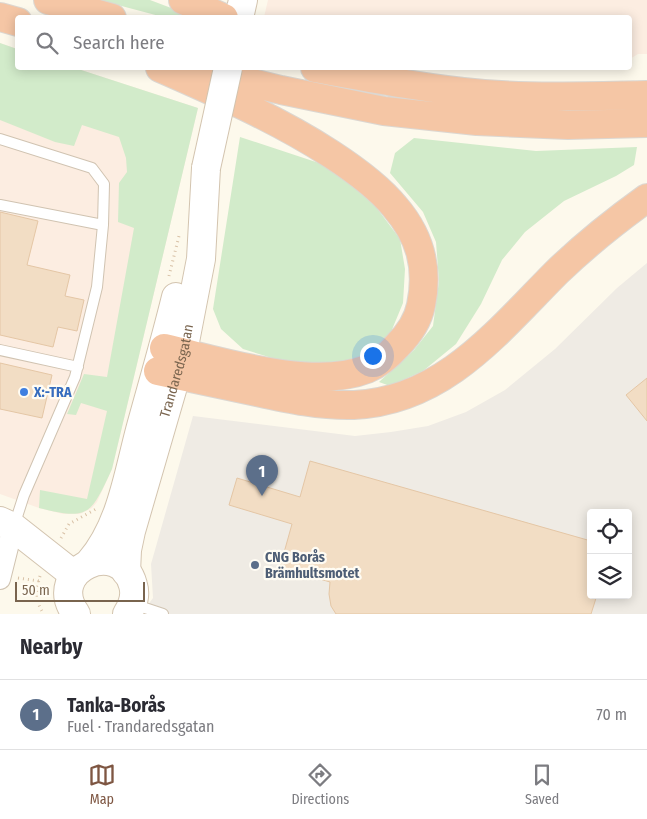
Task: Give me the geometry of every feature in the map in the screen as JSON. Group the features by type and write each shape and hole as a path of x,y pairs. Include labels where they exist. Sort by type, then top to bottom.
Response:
{"highway":[{"path":"48,0 101,15"},
{"path":"183,0 217,15"},
{"path":"0,17 15,21"},
{"path":"165,70 249,107 300,134 348,166 374,186 395,206 410,227 418,245 425,270 424,292 419,316 405,338 389,355 368,368 336,377 304,377 258,369 170,362"},
{"path":"196,70 384,111 495,122 568,125 647,123"},
{"path":"326,70 405,84 503,94 571,97 647,95"},
{"path":"365,70 405,84"},
{"path":"170,362 317,404 354,405 386,402 419,390 446,374 484,346 592,239 647,198"}],"street":[{"path":"240,15 243,0"},
{"name":"Trandaredsgatan","path":"129,609 134,587 126,572 127,550 170,362 206,168 228,70"},
{"name":"Trandaredsgatan","path":"76,614 70,604 70,584 100,551 113,526 170,362"},
{"path":"0,579 7,524 82,569 101,560 112,562 126,572"}],"lane":[{"path":"0,139 92,168 104,184 97,287 78,367 24,495 7,524"},
{"path":"0,204 102,225"},
{"path":"0,350 78,367"},
{"path":"129,609 163,614"}],"shaded area":[{"path":"268,0 647,0 647,54 638,54 632,58 632,15 264,15"},
{"path":"0,43 15,48 15,70 81,70 198,108 112,469 97,502 92,508 80,514 63,514 39,508 0,494"},
{"path":"647,263 647,614 141,614 153,598 151,564 193,416 355,436 428,426 466,412 505,390 555,349 617,288"}],"green space":[{"path":"99,0 150,0 190,15 155,15"},
{"path":"0,43 15,48 15,70 81,70 198,108 112,469 93,505 79,513 69,514 39,508 40,490 87,499 107,411 81,403 76,415 67,414 84,374 107,377 134,228 118,222 119,183 127,172 126,158 119,137 82,125 74,146 55,142 0,120"},
{"path":"240,137 331,167 376,207 400,239 405,269 403,303 391,332 370,354 337,365 285,362 243,349 221,329 213,309"},
{"path":"414,138 536,151 637,147 634,165 616,176 564,201 525,232 502,260 481,304 456,344 423,371 390,386 379,382 414,350 433,326 439,281 436,242 423,212 390,173 395,153"}],"building":[{"path":"0,212 38,221 27,265 70,275 65,296 84,300 77,331 58,327 53,347 0,335"},
{"name":"X:-TRA","path":"0,363 52,375 42,418 0,409"},
{"path":"647,378 647,421 626,395"},
{"path":"310,461 587,540 587,599 596,599 591,614 336,614 331,606 330,582 280,567 292,524 229,505 237,478 300,497"}],"place":[{"name":"X:-TRA","path":"24,392"},
{"name":"Tanka-Borås","path":"262,496"},
{"name":"CNG Borås Brämhultsmotet","path":"255,565"}]}
